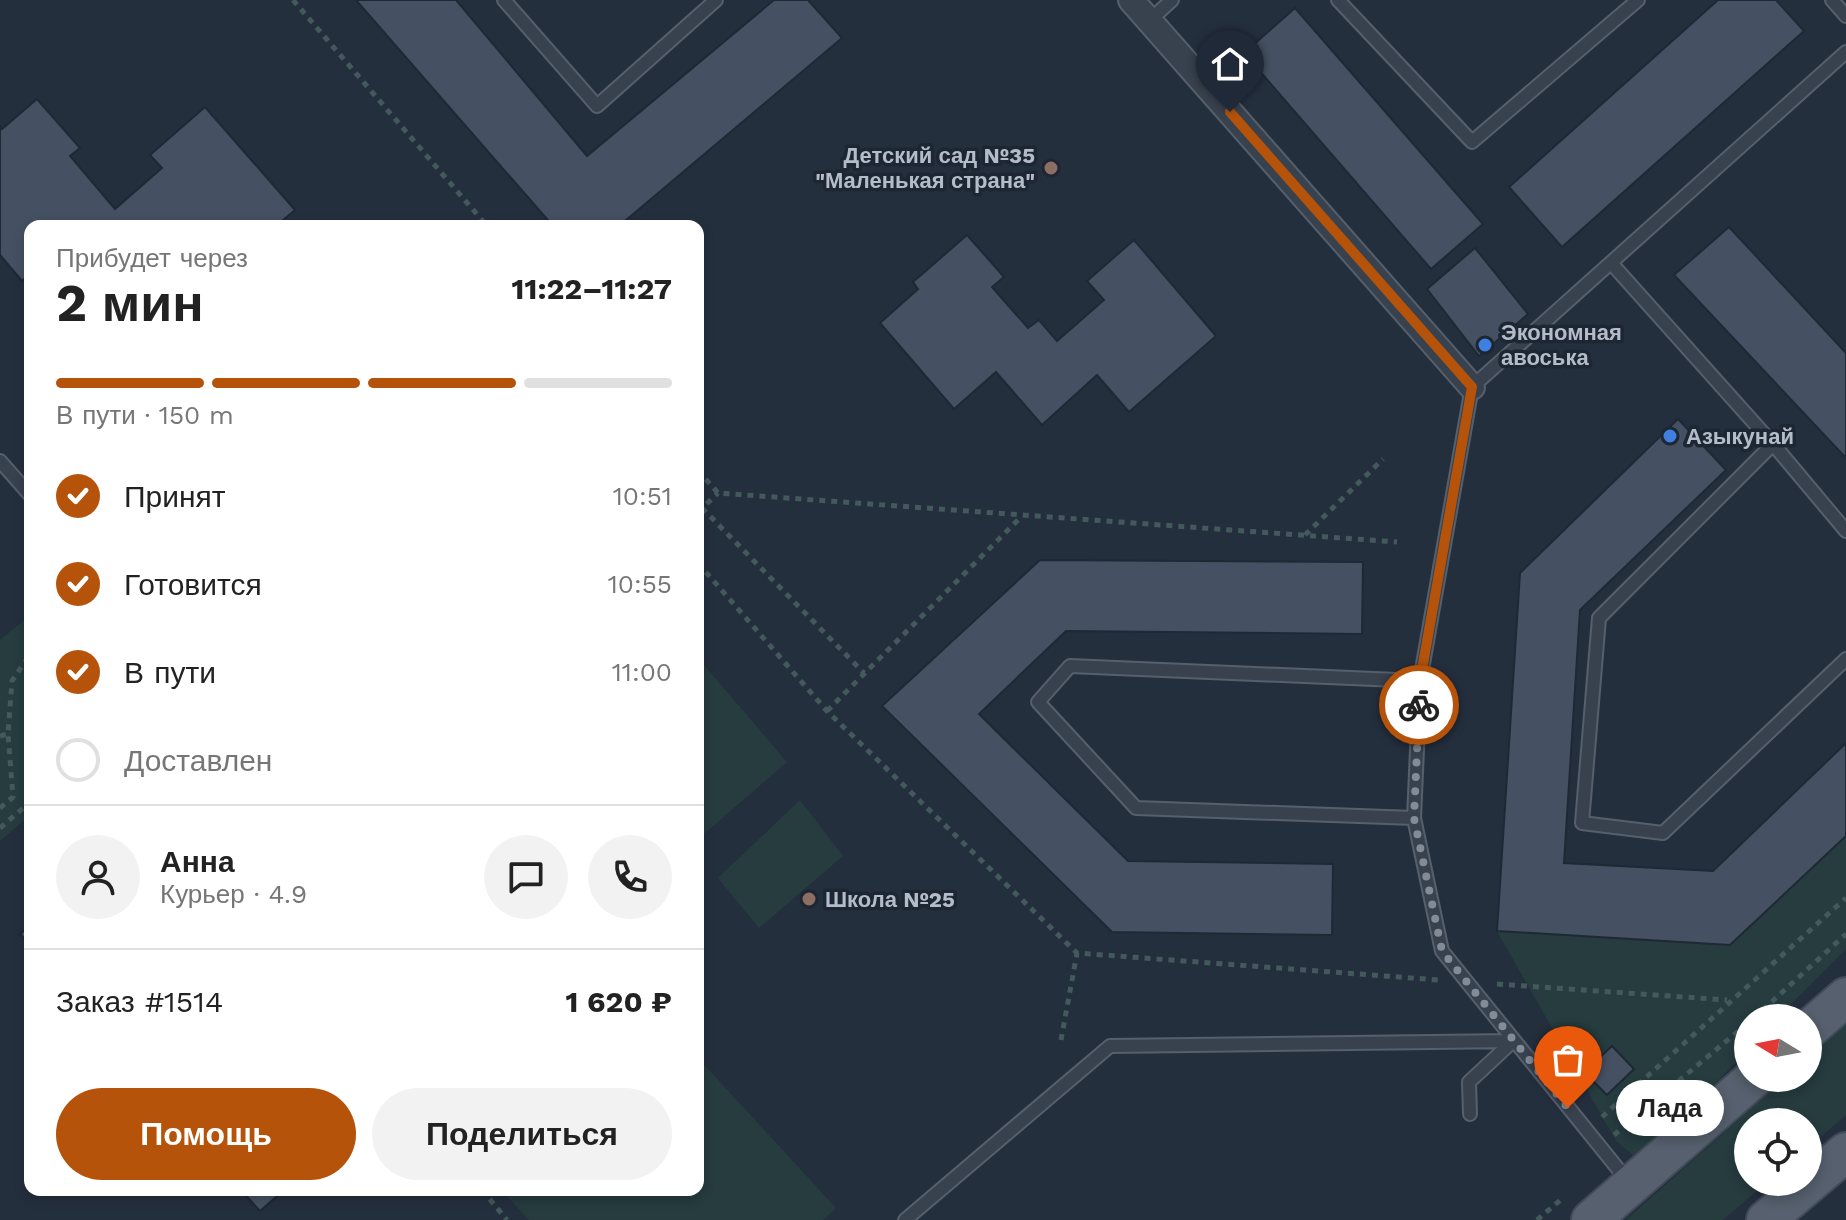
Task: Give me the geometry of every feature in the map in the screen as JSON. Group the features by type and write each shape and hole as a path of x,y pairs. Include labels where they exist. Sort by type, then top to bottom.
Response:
{"main road":[{"path":"1822,1018 1846,997"},
{"path":"1580,1207 1631,1185 1738,1092"},
{"path":"1780,1213 1846,1152"}],"street":[{"path":"1131,0 1472,387"}],"lane":[{"path":"504,0 597,106 716,0"},
{"path":"1149,21 1172,0"},
{"path":"1338,0 1472,142 1638,0"},
{"path":"1832,0 1846,16"},
{"path":"1631,1185 1442,951 1414,818 1420,681 1472,387 1846,52"},
{"path":"1612,264 1773,444 1846,531"},
{"path":"1773,444 1599,618 1582,823 1663,833 1846,659"},
{"path":"0,461 24,488"},
{"path":"1414,818 1136,808 1038,702 1070,666 1420,681"},
{"path":"1470,1114 1469,1082 1513,1041"},
{"path":"905,1220 1110,1046 1513,1041"}],"path":[{"path":"293,0 482,220"},
{"path":"1304,535 1383,459"},
{"path":"704,477 718,493 1397,542"},
{"path":"704,506 718,493"},
{"path":"704,514 864,673"},
{"path":"827,711 1023,515"},
{"path":"704,570 827,711 1077,953 1727,1000"},
{"path":"0,808 13,797 8,734 12,681 24,663"},
{"path":"0,736 8,734"},
{"path":"0,828 24,807"},
{"path":"1587,1131 1846,898"},
{"path":"1769,1004 1846,934"},
{"path":"1061,1040 1077,953"},
{"path":"1600,1147 1734,1035"},
{"path":"487,1196 507,1220"},
{"path":"1537,1220 1580,1207"}],"green space":[{"path":"24,620 24,820 0,841 0,640"},
{"path":"704,665 787,762 704,834"},
{"path":"800,800 843,856 759,928 718,878"},
{"path":"1846,836 1846,949 1791,1004 1734,1004 1734,1064 1656,1147 1634,1156 1616,1141 1497,931 1730,945"},
{"path":"1846,1023 1846,1115 1822,1136 1822,1108 1751,1108 1769,1092 1822,1092 1822,1044"},
{"path":"704,1065 836,1208 823,1220 529,1220 507,1196 704,1196"},
{"path":"1734,1124 1734,1196 1751,1196 1723,1220 1626,1220"}],"building":[{"path":"356,0 456,0 587,156 774,0 808,0 842,38 626,220 548,220"},
{"path":"1718,0 1776,0 1804,31 1562,247 1509,187"},
{"path":"1295,8 1483,224 1431,269 1244,53"},
{"path":"37,99 80,148 70,156 115,209 162,168 150,155 205,107 295,210 283,220 24,220 22,281 0,255 0,126 2,129"},
{"path":"1729,227 1846,353 1846,458 1674,275"},
{"path":"967,235 1004,277 992,287 1028,328 1039,320 1057,341 1104,300 1087,281 1134,240 1216,336 1129,412 1097,375 1042,425 996,372 954,409 880,323 918,289 913,282"},
{"path":"1475,248 1528,314 1479,356 1427,289"},
{"path":"1678,419 1726,470 1580,610 1564,863 1713,871 1846,743 1846,836 1730,945 1497,931 1520,573"},
{"path":"1040,560 1363,562 1362,634 1066,631 979,714 1128,861 1333,864 1332,935 1112,932 882,706"},
{"path":"1612,1046 1634,1069 1607,1095 1584,1072"},
{"path":"246,1196 277,1196 260,1211"}],"way so far":[{"path":"1419,705 1414,818 1442,951 1568,1108"}],"place":[{"name":"Детский сад №35 \"Маленькая страна\"","path":"1051,168"},
{"name":"Экономная авоська","path":"1485,345"},
{"name":"Азыкунай","path":"1670,436"},
{"name":"Школа №25","path":"809,899"},
{"name":"Лада","path":"1568,1108"}],"route":[{"path":"1230,112 1472,387 1420,681 1419,705"}]}
